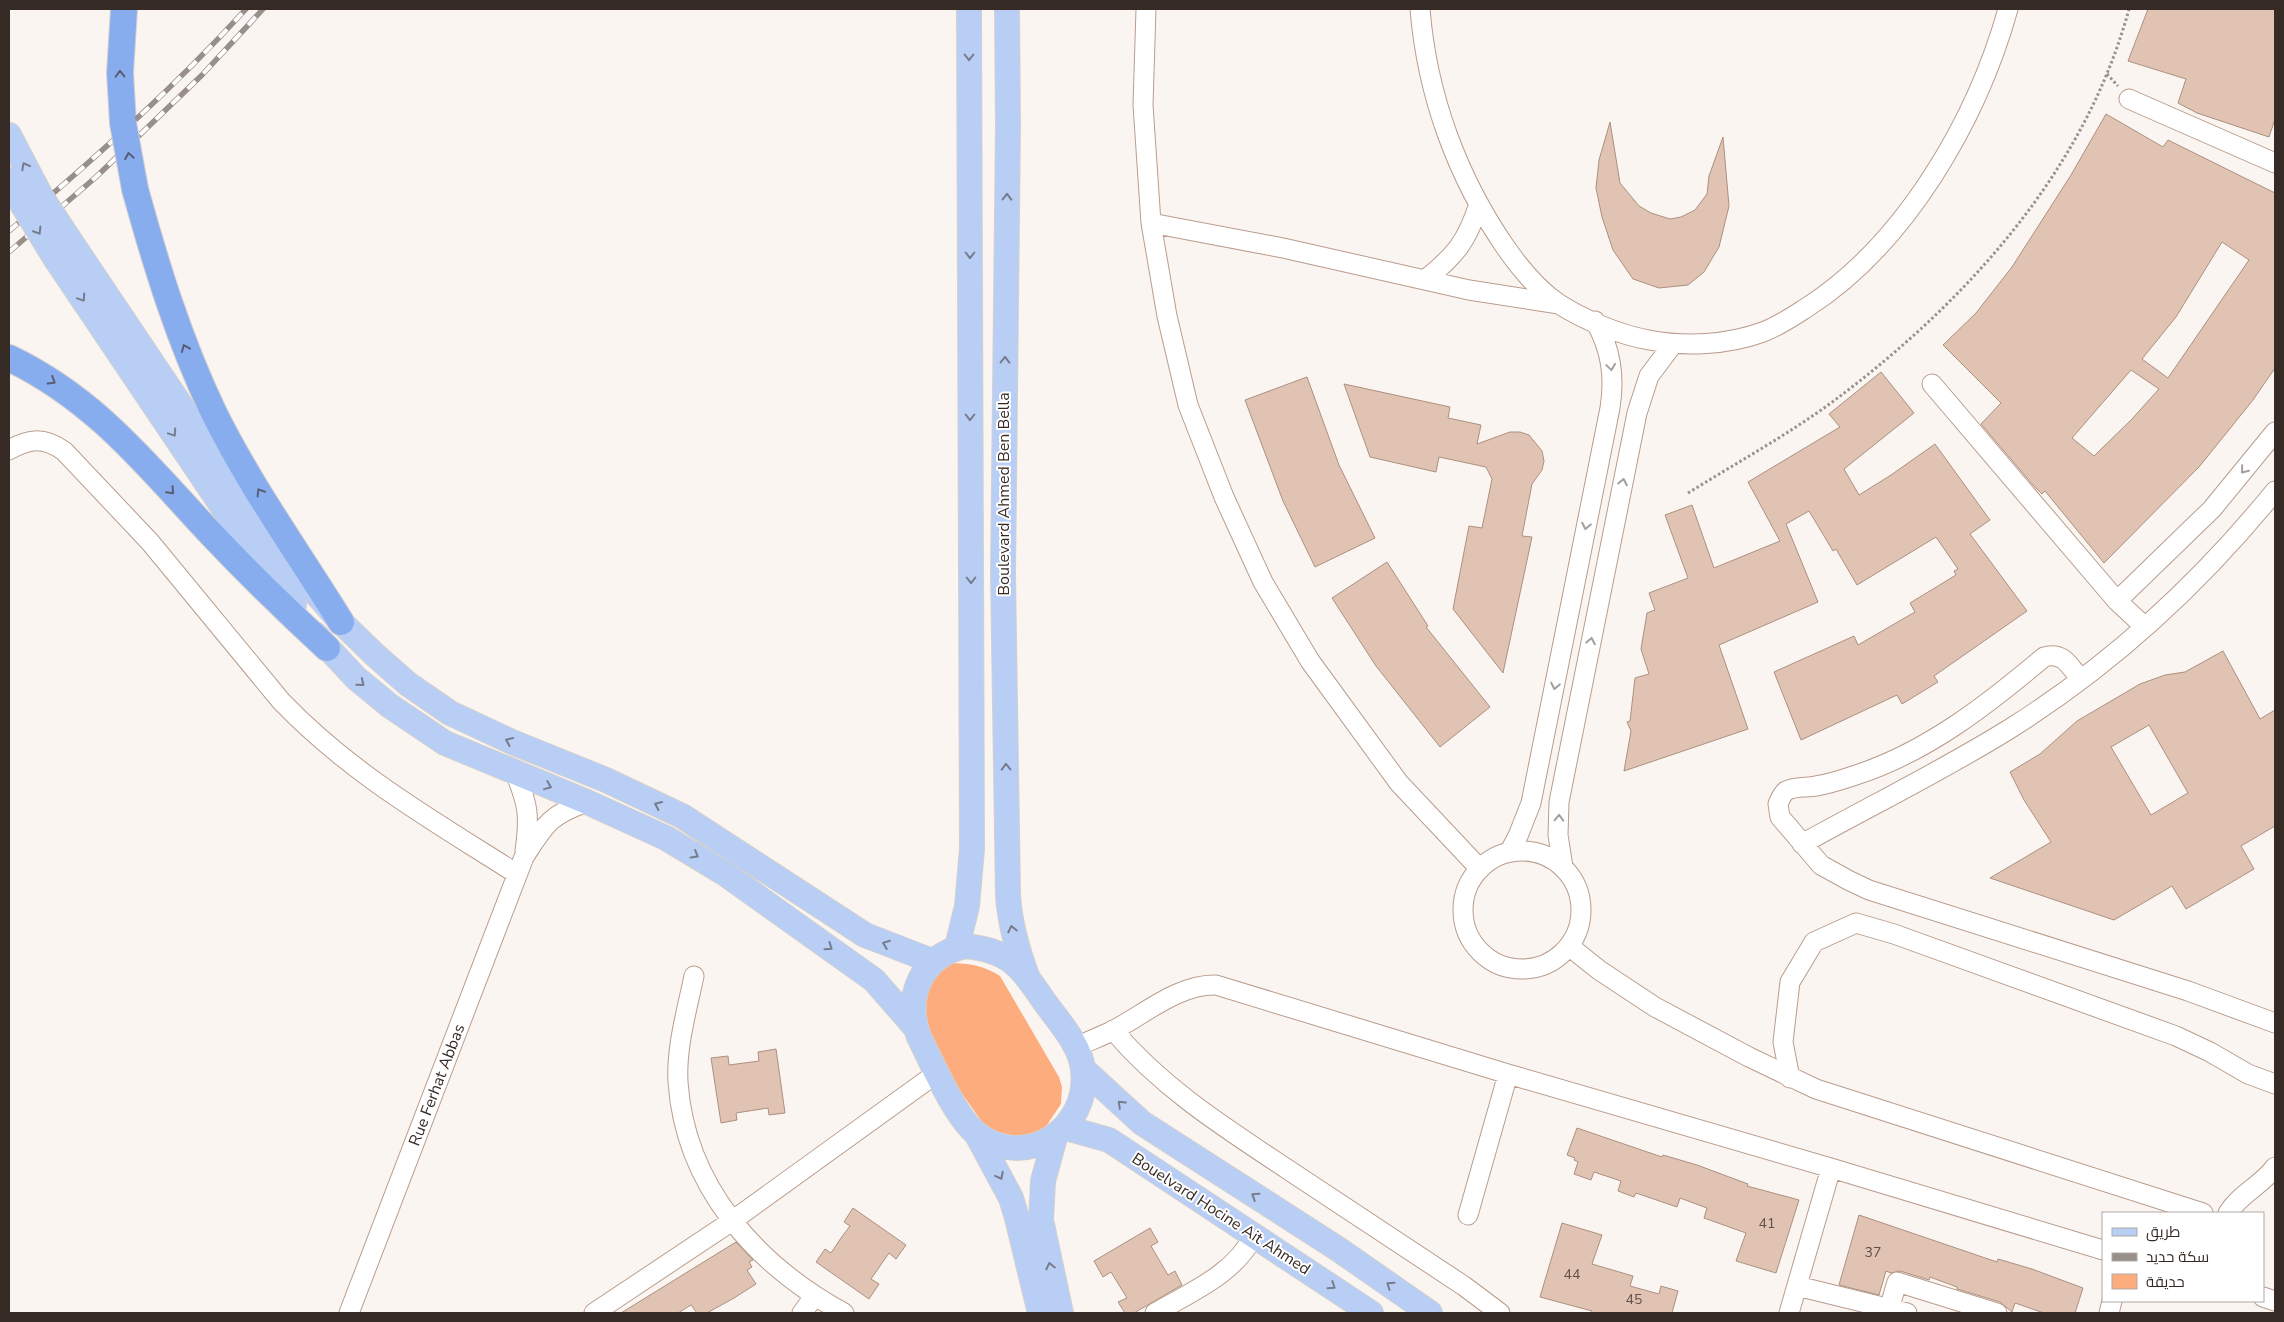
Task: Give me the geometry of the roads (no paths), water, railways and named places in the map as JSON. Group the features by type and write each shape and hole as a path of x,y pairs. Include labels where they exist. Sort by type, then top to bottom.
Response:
{"highway":[{"path":"124,9 120,73 123,123 135,189 167,298 184,344 213,411 232,448 342,622"},
{"path":"9,358 54,382 99,416 249,575 327,648"}],"main road":[{"name":"Boulevard Ahmed Ben Bella","path":"957,947 968,906 972,849 969,9"},
{"name":"Boulevard Ahmed Ben Bella","path":"1007,9 1008,124 1003,574 1008,896 1009,919 1014,940 1027,976"},
{"path":"9,135 32,201 55,258 257,558 327,648 356,678 390,706 445,743 587,802 666,838 724,873 874,980 915,1027 937,1073 964,1121 976,1134 1011,1198 1018,1218 1040,1313"},
{"path":"9,180 69,239 280,553 342,622 408,684 450,713 512,742 606,780 682,816 865,935 932,961"},
{"path":"915,1027 913,1007 916,988 932,961 957,947 980,947 998,952 1012,961 1027,976 1080,1058 1142,1123 1338,1249 1430,1313"},
{"path":"1061,1313 1041,1220 1044,1181 1060,1132 1075,1112 1082,1092 1080,1058"},
{"path":"976,1134 992,1143 1008,1147 1026,1147 1060,1132"},
{"name":"Bouelvard Hocine Ait Ahmed","path":"1060,1132 1109,1140 1371,1313"}],"street":[{"path":"1146,9 1142,105 1151,224 1167,316 1188,405 1224,497 1263,582 1310,661 1399,784 1480,869"},
{"path":"1420,9 1426,57 1441,118 1455,154 1479,204 1516,261 1533,282 1559,304 1609,330 1633,337 1673,344 1719,342 1765,331 1786,321 1818,300 1849,276 1877,249 1908,211 1944,157 1962,125 1992,60 2008,9"},
{"path":"2129,99 2275,163"},
{"path":"1426,280 1448,261 1465,240 1479,204"},
{"path":"1151,224 1283,248 1469,290 1559,304"},
{"path":"1510,851 1531,803 1610,408 1612,369 1606,344 1594,321"},
{"path":"1563,867 1558,835 1559,802 1637,413 1650,376 1673,344"},
{"path":"1932,384 2116,601 2144,626"},
{"path":"2116,601 2212,509 2275,432"},
{"path":"9,450 23,442 39,440 56,445 150,542 280,700 329,748 376,783 520,866"},
{"path":"1802,844 1981,746 2012,727 2080,679 2186,589 2224,551 2275,491"},
{"path":"2080,679 2063,658 2057,655 2044,657 1972,715 1919,747 1885,764 1854,776 1828,784 1791,789 1785,792 1780,797 1778,811 1780,817 1814,858 1826,868 1870,890 2188,992 2275,1023"},
{"name":"Rue Ferhat Abbas","path":"349,1313 520,866 529,816 525,798 514,772"},
{"name":"Rue Ferhat Abbas","path":"520,866 549,821 568,809 587,802"},
{"path":"1522,850 1544,854 1563,867 1576,884 1581,906 1579,927 1569,946 1551,962 1528,969 1504,966 1484,955 1469,936 1463,913 1467,889 1480,869 1489,861 1510,851 1522,850"},
{"path":"1790,1078 1783,1042 1790,982 1814,942 1856,923 1894,934 2176,1036 2210,1052 2248,1074 2275,1084"},
{"path":"1569,946 1599,970 1655,1007 1790,1078 1846,1100 2200,1212"},
{"path":"694,976 680,1045 678,1081 686,1131 700,1169 732,1221 766,1259 814,1297 844,1313"},
{"path":"1080,1058 1114,1030 1184,990 1201,984 1216,985 1508,1074 2102,1250"},
{"path":"1114,1030 1136,1057 1174,1091 1234,1134 1464,1286 1500,1313"},
{"path":"594,1313 732,1221 937,1073"},
{"path":"1468,1215 1508,1074"},
{"path":"1789,1313 1831,1168"},
{"path":"2229,1212 2240,1198 2272,1175"},
{"path":"1155,1313 1232,1266 1248,1248 1254,1235"},
{"path":"1797,1286 1895,1312 1897,1282 1997,1313"},
{"path":"802,1313 814,1297"}],"railway":[{"path":"9,231 71,178 161,96 246,9"},
{"path":"9,252 96,177 202,75 263,9"}]}
